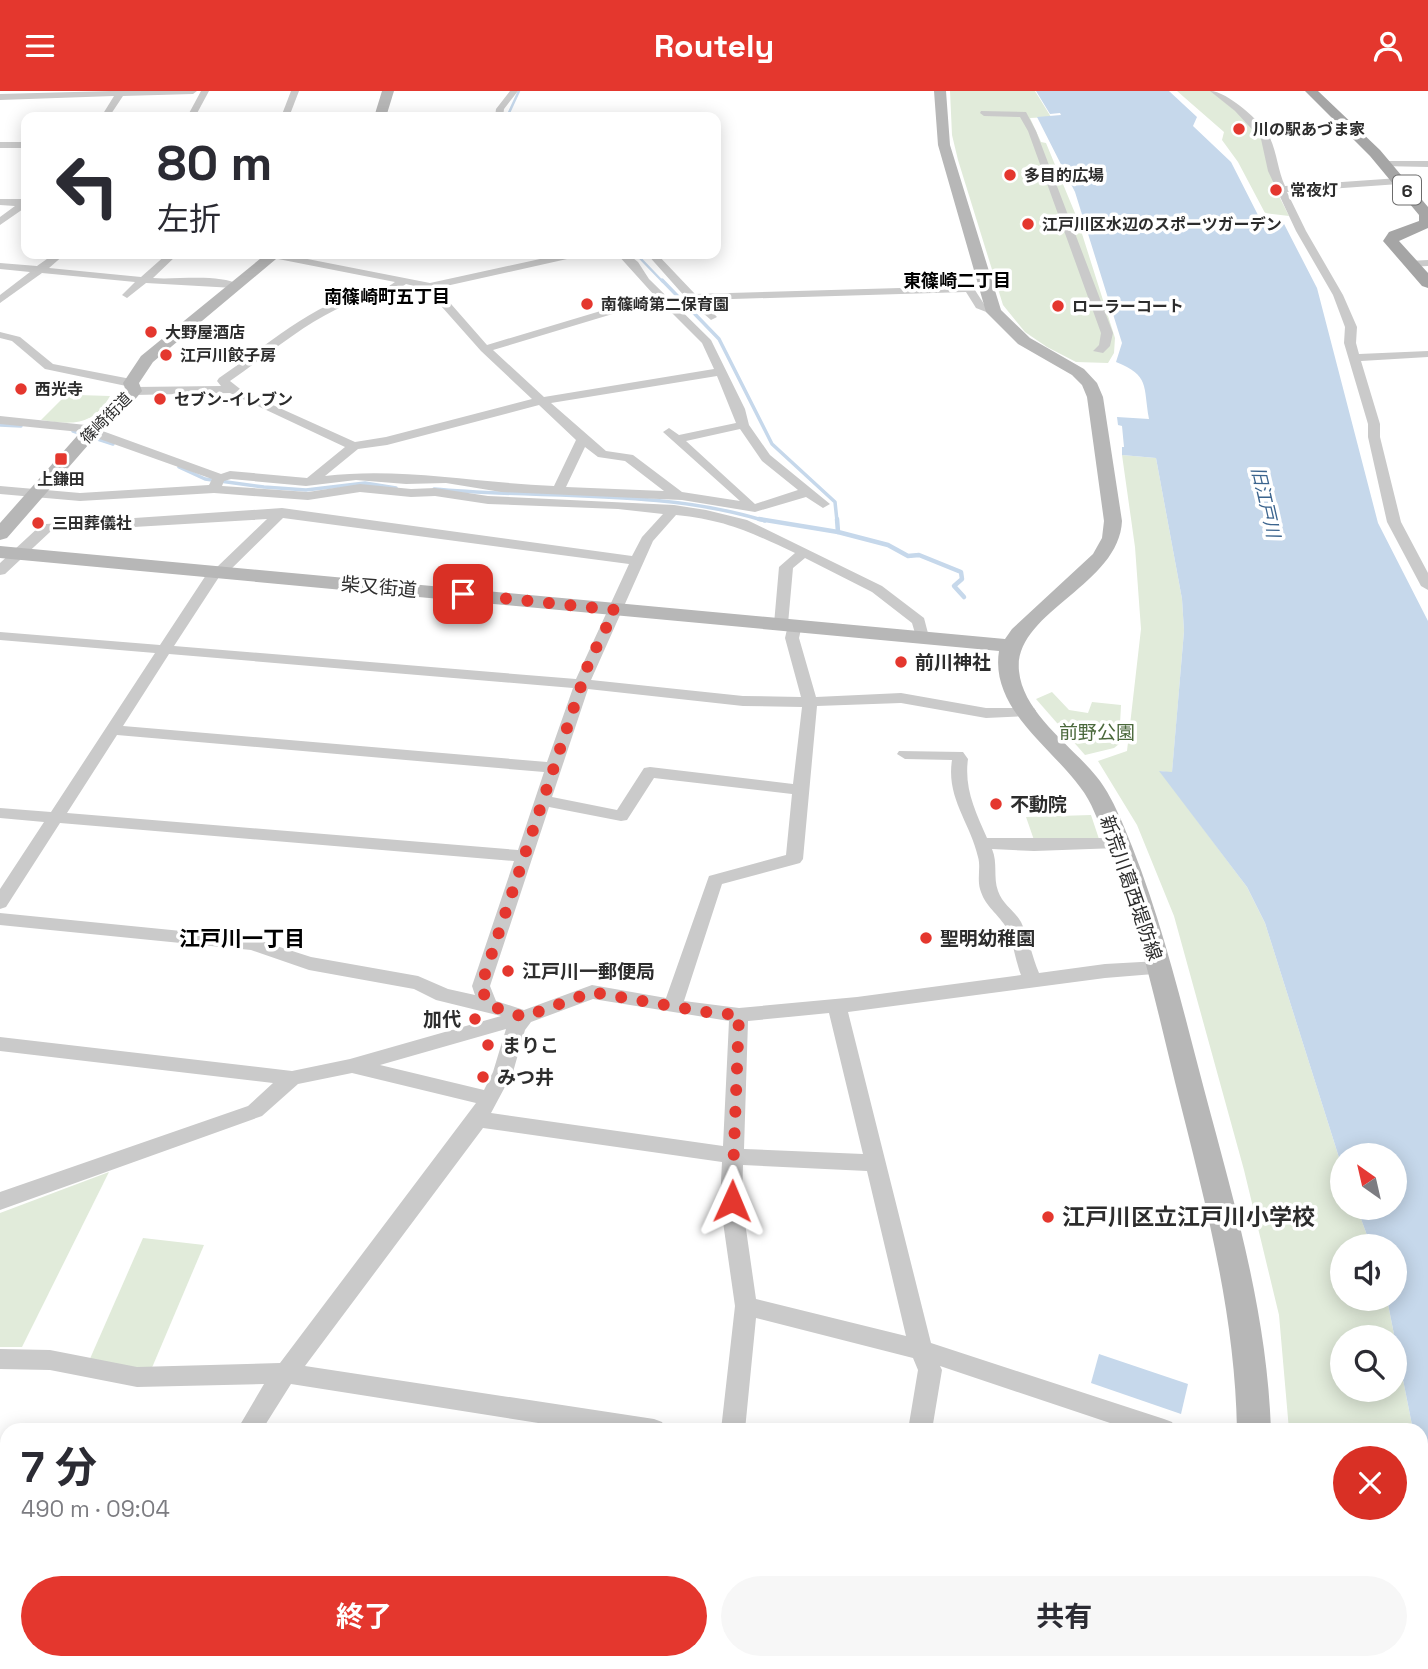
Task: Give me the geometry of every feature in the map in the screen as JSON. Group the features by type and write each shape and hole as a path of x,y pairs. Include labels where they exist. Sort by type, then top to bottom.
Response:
{"main road":[{"path":"382,112 388,91"},
{"path":"940,91 944,145 994,312 1024,341 1079,372 1093,389 1113,521 1112,538 1101,557 1023,629 1010,646"},
{"name":"6","path":"1311,91 1423,202 1427,221 1391,238 1392,244 1428,283"},
{"name":"篠崎街道","path":"0,534 40,493 88,435 126,403 147,359 268,259"},
{"name":"柴又街道","path":"10,553 1010,646"},
{"name":"新荒川葛西堤防線","path":"1010,646 1006,662 1010,684 1028,711 1094,790 1118,842 1140,903 1232,1253 1251,1362 1254,1423"}],"street":[{"path":"0,97 193,91"},
{"path":"194,112 205,91"},
{"path":"287,112 295,91"},
{"path":"500,112 514,91"},
{"path":"1214,91 1238,109 1265,138 1273,171 1301,231 1338,295 1351,327 1350,343 1374,424 1374,437 1394,522 1428,586"},
{"path":"108,112 120,93"},
{"path":"984,113 1023,114 1032,131 1107,333 1104,346 1099,351"},
{"path":"0,145 21,145"},
{"path":"1384,164 1428,164"},
{"path":"1283,189 1399,181"},
{"path":"0,202 21,203"},
{"path":"0,222 21,206"},
{"path":"0,300 53,259"},
{"path":"127,295 168,259"},
{"path":"298,259 430,286 553,259"},
{"path":"627,259 707,342 719,372 739,409 743,425 766,458 823,504"},
{"path":"657,259 711,317"},
{"path":"1409,264 1428,263"},
{"path":"0,266 145,280 234,285"},
{"path":"404,281 394,290 373,297 350,298 317,316 223,381 230,389 287,418 354,446 387,442 542,401 719,372"},
{"path":"430,286 485,349 583,439 602,454 628,458 678,502"},
{"path":"691,297 969,289 980,306 994,312"},
{"path":"485,349 661,296"},
{"path":"0,335 16,339 49,367 132,387 230,389"},
{"path":"1355,358 1428,354"},
{"path":"0,420 82,428 88,435"},
{"path":"743,425 673,435 719,479 755,508"},
{"path":"0,427 88,435 171,458 215,474 216,484"},
{"path":"558,491 583,439"},
{"path":"311,481 354,446"},
{"path":"216,484 230,475 247,479 311,481 356,476 406,480 446,479 501,488 755,508 807,492"},
{"path":"0,490 80,497 216,484 299,495 360,488 411,493 435,492 488,500 678,502 742,523 884,594 919,621 922,637"},
{"path":"0,903 217,572 299,495"},
{"path":"488,1005 481,986 589,662 648,540 678,502"},
{"path":"742,523 755,508"},
{"path":"0,571 10,553 46,528 281,514 639,561"},
{"path":"673,1006 715,880 794,859 810,702 788,625 786,568 804,552"},
{"path":"0,636 583,684 743,701 810,702 901,698 986,713 1028,711"},
{"path":"113,730 555,768"},
{"path":"905,754 957,755 960,759 957,772 964,806 983,843 988,860 988,884 998,909 1012,921 1027,971 1034,982"},
{"path":"543,801 621,816 650,772 803,790"},
{"path":"0,813 523,856"},
{"path":"983,843 1034,845 1118,842"},
{"path":"0,919 253,944 309,964 418,983 443,995 488,1005 524,1017"},
{"path":"0,1044 292,1078 350,1066 524,1017 592,992 705,1012 739,1015 837,1006 1105,971 1159,968"},
{"path":"837,1006 921,1350 930,1370 921,1423"},
{"path":"734,1423 746,1307 732,1201 739,1015"},
{"path":"253,1423 287,1373 478,1119 503,1072 516,1028 524,1017"},
{"path":"350,1066 490,1099"},
{"path":"0,1201 255,1111 292,1078"},
{"path":"478,1119 732,1153 743,1157 875,1163"},
{"path":"746,1307 921,1350 1143,1423"},
{"path":"0,1359 50,1360 137,1377 287,1373 609,1423"}],"green space":[{"name":"江戸川区水辺のスポーツガーデン","path":"950,91 1035,91 1051,117 1030,118 1041,142 1046,143 1077,218 1115,338 1114,353 1108,363 1076,362 1047,347 1025,332 1003,305 958,160 952,135"},
{"path":"1177,91 1211,91 1243,117 1261,137 1284,196 1279,196 1289,216 1265,213 1238,162 1222,140 1224,132"},
{"path":"65,396 110,396 96,413 81,421 62,423 41,420"},
{"path":"1122,455 1156,458 1182,599 1184,631 1172,773 1160,771 1247,887 1265,923 1334,1143 1330,1143 1330,1220 1361,1220 1367,1234 1330,1234 1330,1311 1390,1311 1392,1325 1330,1325 1330,1402 1407,1402 1407,1400 1412,1423 1288,1423 1279,1315 1244,1170 1174,916 1137,825 1098,761 1127,751 1141,629 1135,547"},
{"name":"前野公園","path":"1052,692 1069,710 1088,713 1092,702 1121,705 1119,744 1114,748 1085,755 1036,699"},
{"path":"1091,815 1099,839 1034,840 1026,817"},
{"path":"109,1172 22,1347 0,1347 0,1213"},
{"path":"143,1238 204,1245 151,1370 89,1361"}],"water":[{"name":"旧江戸川","path":"1036,91 1169,91 1197,117 1193,126 1231,162 1260,219 1282,220 1317,288 1378,523 1428,621 1428,1423 1412,1423 1407,1400 1407,1325 1392,1325 1389,1311 1407,1311 1407,1234 1367,1234 1361,1220 1407,1220 1407,1143 1334,1143 1265,923 1247,887 1159,771 1172,772 1184,631 1182,599 1156,458 1122,455 1122,426 1118,425 1117,417 1149,419 1143,383 1135,372 1116,362 1122,343 1075,192 1037,117 1061,115 1050,114"},
{"path":"1099,1354 1188,1384 1181,1414 1091,1383"}],"waterway":[{"path":"509,112 519,91"},
{"path":"641,259 663,282"},
{"path":"662,280 719,339 772,444 835,502 837,521"},
{"path":"0,425 21,426"},
{"path":"73,431 113,444"},
{"path":"179,467 205,479 264,487 306,490 365,483 396,488"},
{"path":"434,489 644,499 726,511 765,521"},
{"path":"759,519 838,532"},
{"path":"837,519 838,532"},
{"path":"838,532 888,545 908,556 919,555 961,572 962,579 954,586 964,597"}],"place":[{"name":"川の駅あづま家","path":"1239,129"},
{"name":"多目的広場","path":"1010,175"},
{"name":"常夜灯","path":"1276,190"},
{"name":"江戸川区水辺のスポーツガーデン","path":"1028,224"},
{"name":"南篠崎第二保育園","path":"587,304"},
{"name":"ローラーコート","path":"1058,306"},
{"name":"大野屋酒店","path":"151,332"},
{"name":"江戸川餃子房","path":"166,355"},
{"name":"西光寺","path":"21,389"},
{"name":"セブン-イレブン","path":"160,399"},
{"name":"上鎌田","path":"61,459"},
{"name":"三田葬儀社","path":"38,523"},
{"name":"前川神社","path":"901,662"},
{"name":"不動院","path":"996,804"},
{"name":"聖明幼稚園","path":"926,938"},
{"name":"江戸川一郵便局","path":"508,971"},
{"name":"加代","path":"475,1019"},
{"name":"まりこ","path":"488,1045"},
{"name":"みつ井","path":"483,1077"},
{"name":"江戸川区立江戸川小学校","path":"1048,1217"}],"district":[{"name":"東篠崎二丁目","path":"957,280"},
{"name":"南篠崎町五丁目","path":"387,296"},
{"name":"江戸川一丁目","path":"242,938"}],"route":[{"path":"463,594 615,610 589,662 481,986 488,1005 524,1017 592,992 705,1012 739,1015 732,1201"}]}
